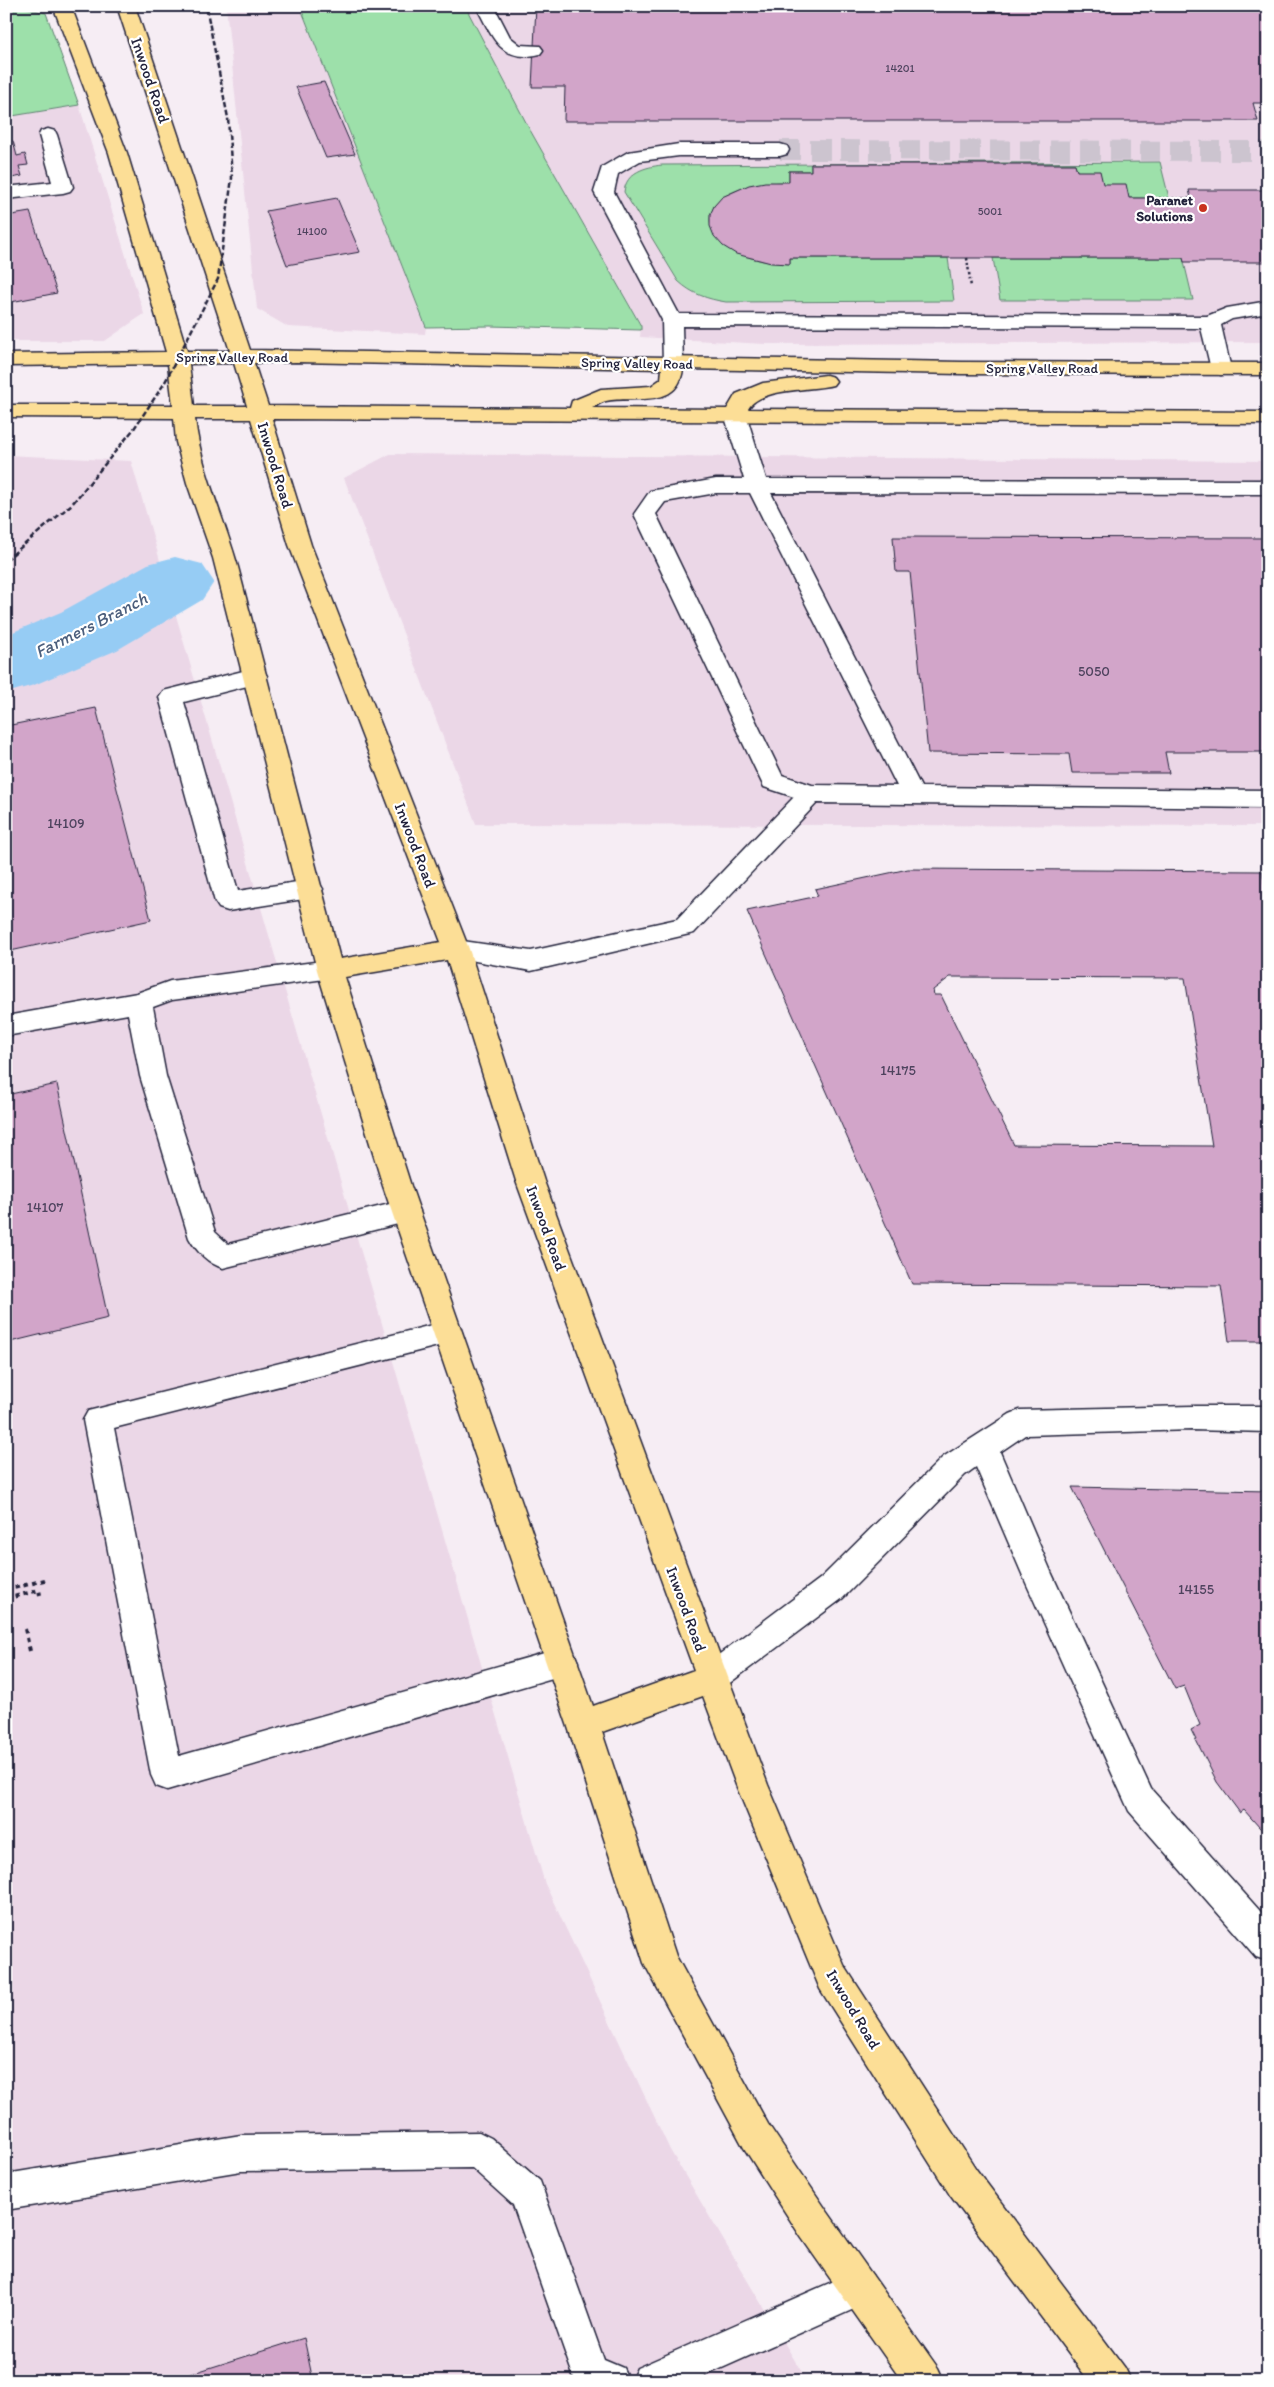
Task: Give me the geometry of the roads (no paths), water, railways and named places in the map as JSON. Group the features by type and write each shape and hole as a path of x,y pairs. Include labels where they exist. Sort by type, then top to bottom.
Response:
{"main road":[{"path":"62,6 118,153 178,357 188,442 196,475 224,558 330,970 406,1211 562,1662 661,1963 756,2136 859,2288 925,2381"},
{"name":"Inwood Road","path":"126,6 218,279 300,545 456,949 530,1181 752,1785 832,1977 963,2182 1112,2381"},
{"name":"Spring Valley Road","path":"6,360 296,356 962,368 1268,369"},
{"path":"564,413 601,395 656,392 671,382 673,364"},
{"path":"735,414 743,399 770,386 962,368"},
{"path":"6,411 1268,418"},
{"path":"330,970 456,949"},
{"path":"583,1724 712,1678"}],"street":[{"path":"485,6 503,40 516,50 534,50"},
{"path":"6,193 63,187 48,135"},
{"path":"673,364 672,320 604,192 609,171 635,156 679,150 780,150"},
{"path":"672,320 1210,322 1236,312 1268,307"},
{"path":"1210,322 1221,369"},
{"path":"735,414 757,486 913,795"},
{"path":"1268,487 716,486 658,496 645,514 773,781 811,794 1268,799"},
{"path":"255,676 171,696 228,902 310,888"},
{"path":"456,949 531,961 685,926 811,794"},
{"path":"6,1026 138,1002 170,991 330,970"},
{"path":"138,1002 153,1076 203,1238 223,1257 406,1211"},
{"path":"448,1334 98,1420 167,1775 562,1662"},
{"path":"712,1678 832,1588 954,1466 1020,1423 1192,1418 1268,1419"},
{"path":"983,1448 1037,1574 1140,1800 1268,1945"},
{"path":"6,2192 241,2153 478,2150 527,2194 590,2373 610,2381"},
{"path":"650,2381 859,2288"}],"waterway":[{"name":"Farmers Branch","path":"6,666 89,631 175,582"}],"tunnel":[{"path":"780,150 1268,151"}],"railway":[{"path":"6,560 72,504 133,430 164,384 218,279 232,178 228,118 206,6"}],"place":[{"name":"Paranet Solutions","path":"1203,208"}]}
